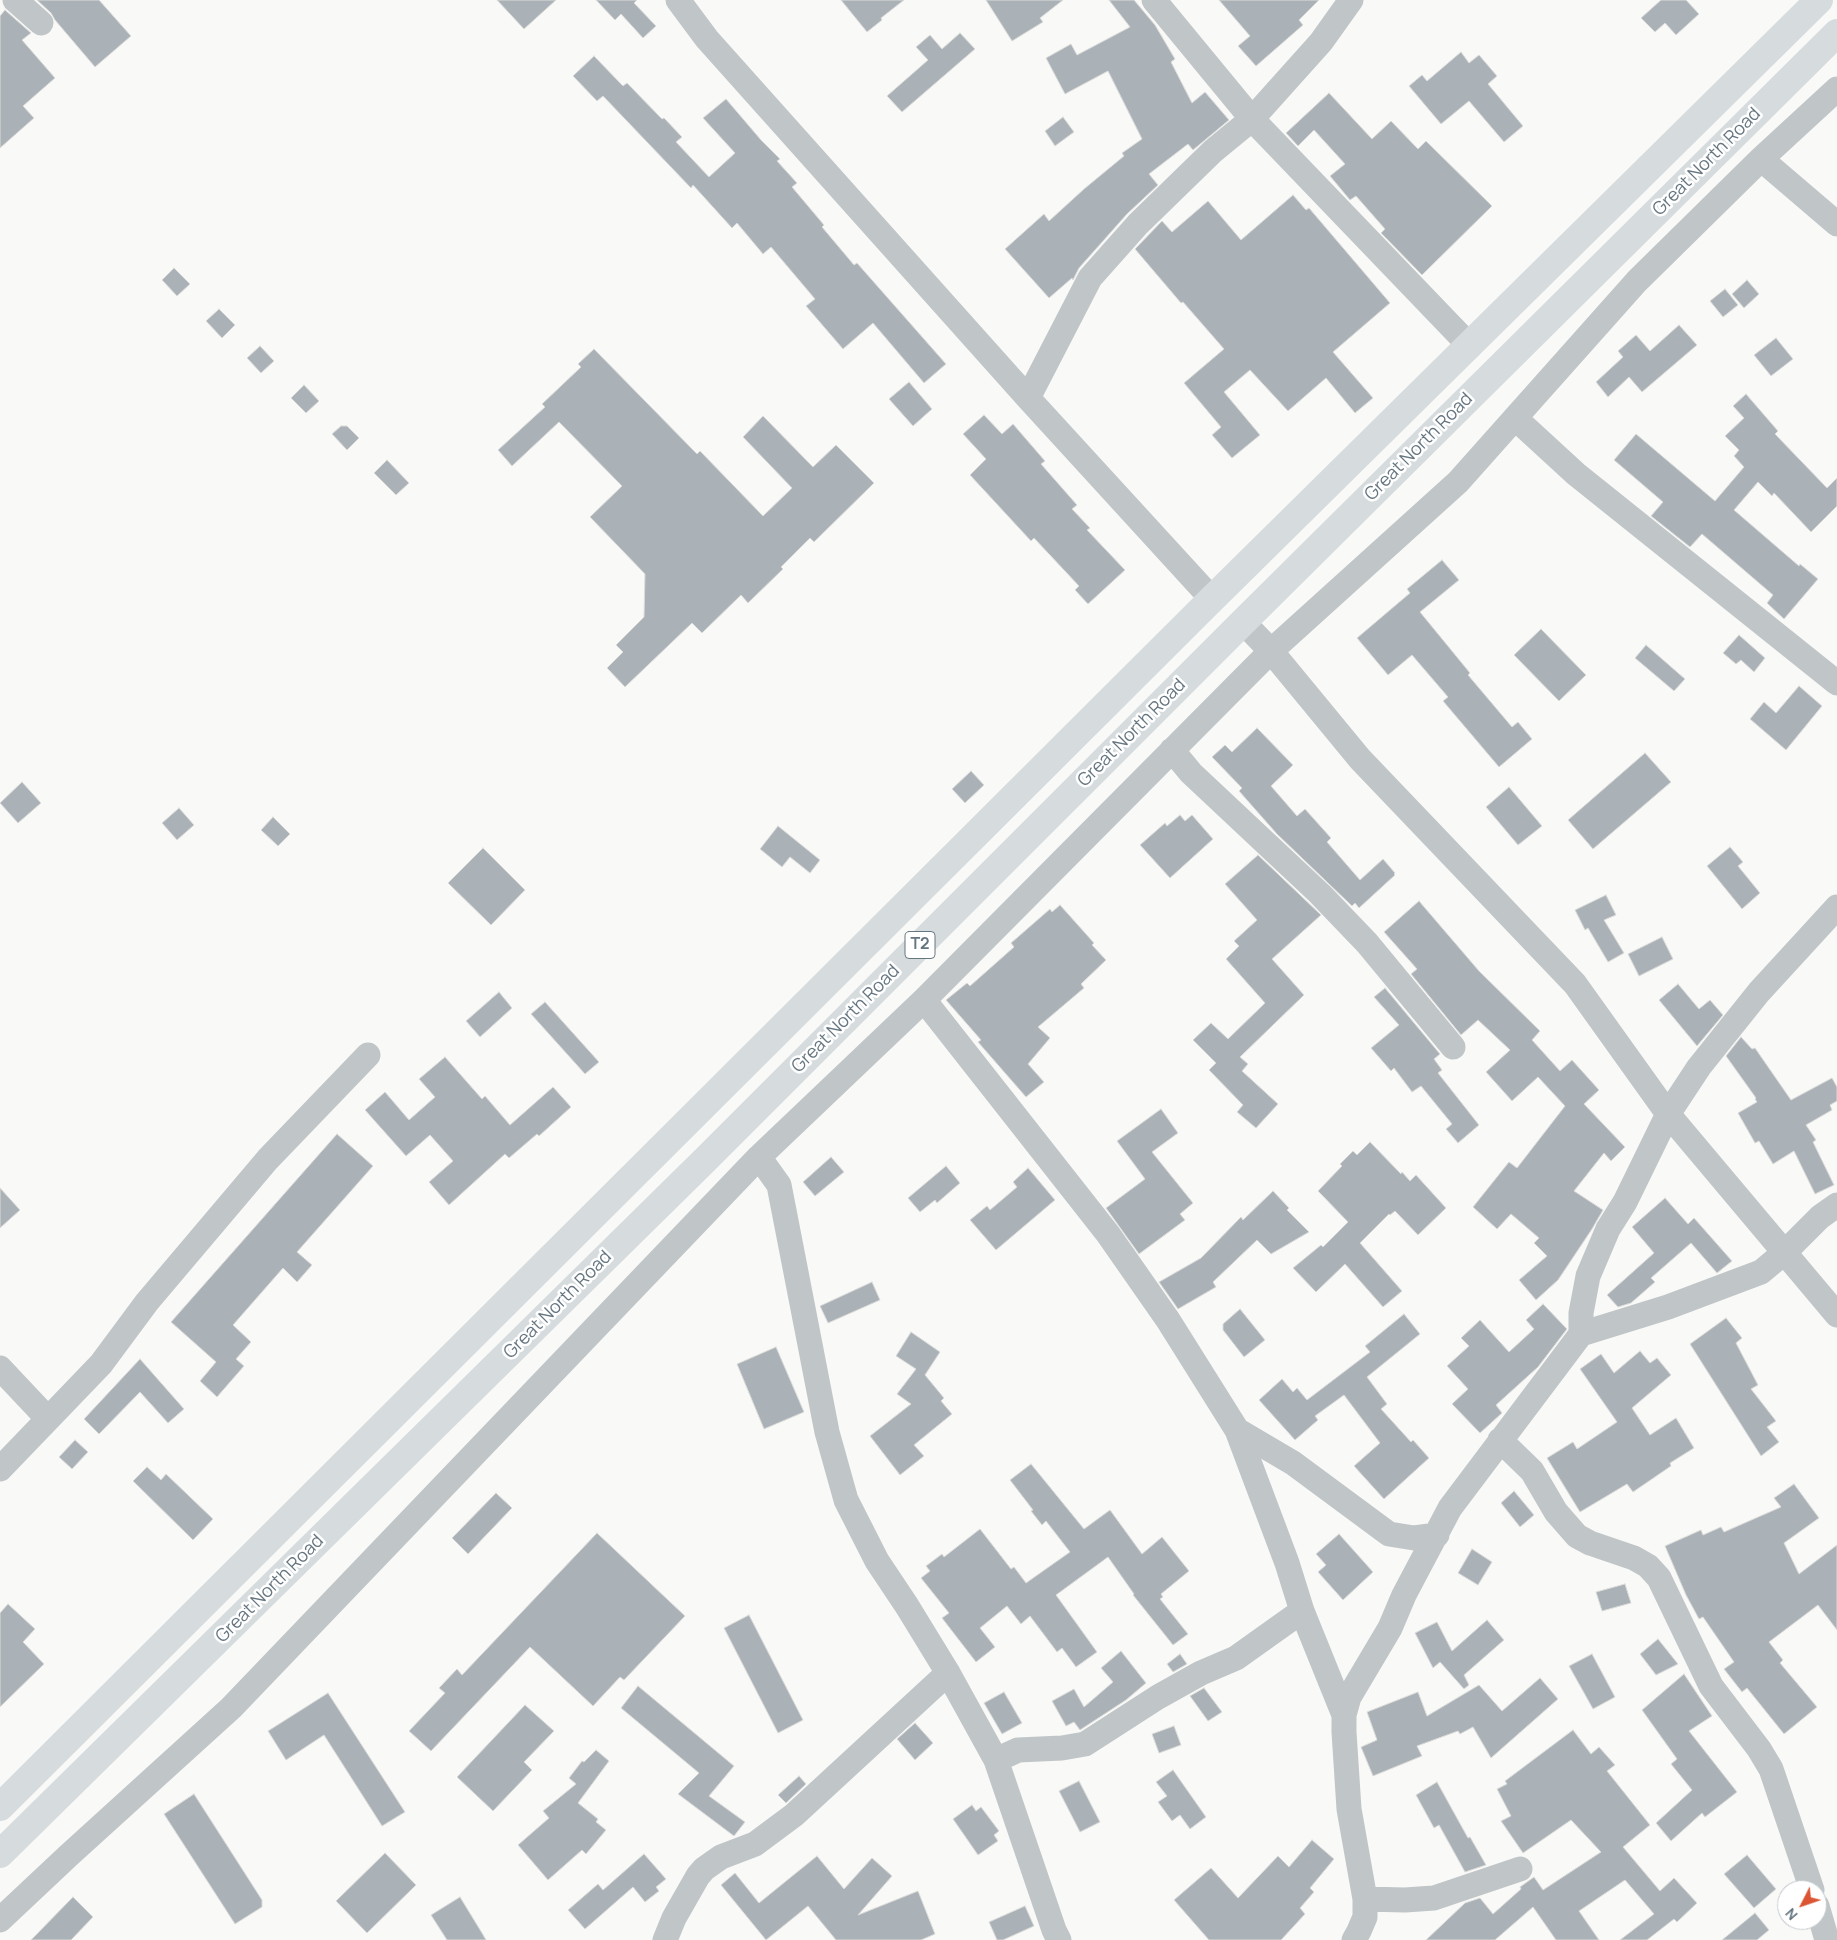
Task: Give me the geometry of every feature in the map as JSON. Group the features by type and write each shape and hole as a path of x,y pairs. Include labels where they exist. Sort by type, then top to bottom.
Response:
{"main road":[{"name":"Great North Road","path":"0,1807 1212,599 1819,0"},
{"name":"Great North Road","path":"0,1854 706,1158 1837,33"}],"street":[{"path":"15,0 41,23"},
{"path":"678,0 707,39 1028,398 1212,599"},
{"path":"1154,0 1252,119 1470,346"},
{"path":"1028,398 1090,278 1138,224 1213,151 1252,119 1321,42 1350,0"},
{"path":"0,1920 231,1708 760,1157 924,1000 1271,651 1458,482 1637,281 1761,159 1837,89"},
{"path":"1761,159 1837,224"},
{"path":"1515,418 1576,474 1837,683"},
{"path":"1243,622 1271,651 1360,759 1575,984 1668,1114 1837,1315"},
{"path":"1172,750 1191,773 1320,894 1367,942 1453,1047"},
{"path":"1581,1334 1581,1313 1588,1276 1608,1229 1625,1202 1668,1114 1699,1067 1759,992 1837,907"},
{"path":"924,1000 1108,1234 1168,1320 1237,1430 1287,1563 1302,1611 1344,1715 1349,1809 1365,1899 1365,1916 1360,1931 1354,1940"},
{"path":"0,1470 101,1364 147,1302 268,1160 368,1055"},
{"path":"760,1157 779,1186 827,1432 846,1500 877,1561 948,1673 996,1760 1059,1940"},
{"path":"1344,1715 1350,1697 1390,1628 1404,1595 1450,1508 1581,1334 1668,1308 1760,1272 1785,1252 1820,1217 1837,1205"},
{"path":"0,1368 48,1420"},
{"path":"1237,1430 1293,1463 1389,1534 1414,1538 1437,1535"},
{"path":"1500,1440 1532,1471 1556,1512 1577,1536 1590,1543 1634,1558 1648,1566 1659,1578 1711,1686 1759,1749 1771,1769 1809,1880"},
{"path":"996,1760 1018,1750 1062,1748 1085,1744 1158,1697 1201,1673 1236,1658 1302,1611"},
{"path":"665,1940 674,1918 704,1868 721,1858 755,1844 794,1815 948,1673"},
{"path":"1365,1899 1405,1900 1434,1898 1520,1869"}],"building":[{"path":"37,0 99,0 131,36 95,67 51,13"},
{"path":"497,0 556,0 524,29"},
{"path":"596,0 637,0 634,3 656,26 643,38 621,14 615,20"},
{"path":"841,0 904,0 867,32"},
{"path":"986,0 1063,0 1040,18 1043,22 1012,41"},
{"path":"1109,0 1134,0 1155,25 1175,59 1171,62 1192,103 1205,92 1229,120 1193,150 1188,144 1149,174 1158,185 1127,214 1079,268 1073,280 1072,278 1049,298 1005,249 1044,214 1049,221 1124,156 1122,153 1142,139 1108,71 1065,94 1046,58 1071,44 1077,55 1130,27"},
{"path":"1219,0 1319,0 1299,20 1303,25 1256,66 1238,46 1250,36"},
{"path":"1661,0 1686,0 1699,14 1676,35 1665,23 1655,32 1641,18"},
{"path":"5,10 31,33 22,40 55,78 23,106 34,118 0,148 0,16"},
{"path":"960,33 975,49 902,112 887,96 928,60 916,47 930,35 942,49"},
{"path":"1461,52 1469,63 1479,55 1497,76 1488,84 1523,126 1504,142 1469,101 1441,124 1409,86 1422,75 1427,81"},
{"path":"594,56 623,86 627,83 662,119 664,118 682,137 676,142 709,177 735,153 703,118 726,99 780,159 777,161 797,183 792,187 824,225 822,227 854,265 857,263 946,364 924,383 873,323 843,349 806,306 815,299 771,247 763,254 737,223 732,228 693,185 691,188 603,96 597,101 573,76"},
{"path":"1329,93 1372,139 1391,121 1418,149 1426,141 1492,206 1422,275 1381,233 1385,229 1356,196 1350,200 1330,176 1345,164 1314,130 1298,146 1286,133"},
{"path":"1063,117 1074,132 1055,146 1045,131"},
{"path":"1293,195 1306,210 1309,208 1390,303 1333,352 1373,398 1355,413 1326,378 1288,411 1250,370 1224,392 1260,435 1232,458 1212,435 1221,427 1184,383 1224,349 1183,302 1181,303 1135,249 1162,221 1172,232 1208,201 1241,240"},
{"path":"174,268 190,284 177,296 162,280"},
{"path":"1747,280 1759,294 1744,308 1732,294"},
{"path":"1725,289 1738,305 1723,317 1710,301"},
{"path":"219,309 235,325 222,338 206,321"},
{"path":"1679,325 1697,345 1642,392 1629,377 1608,397 1596,382 1623,357 1618,351 1636,335 1650,351"},
{"path":"1776,338 1793,359 1771,376 1754,355"},
{"path":"260,346 274,361 261,373 247,358"},
{"path":"594,349 697,454 700,451 763,516 792,488 743,437 763,416 813,467 836,445 874,483 814,542 810,538 781,567 783,569 748,603 741,595 702,633 692,623 625,687 607,668 623,652 616,645 644,617 645,574 590,517 622,486 559,422 512,466 498,450 545,407 542,404 581,367 578,364"},
{"path":"909,382 932,409 913,426 889,399"},
{"path":"304,385 319,401 306,413 291,398"},
{"path":"1746,394 1778,431 1775,434 1827,488 1837,478 1837,506 1811,532 1774,493 1772,496 1758,482 1734,510 1799,566 1800,564 1818,579 1784,619 1767,603 1773,595 1702,534 1690,547 1651,516 1663,502 1614,460 1636,434 1715,501 1744,467 1734,456 1739,450 1725,436 1744,418 1733,406"},
{"path":"984,415 1002,434 1013,424 1045,461 1041,464 1077,505 1072,509 1090,528 1087,530 1125,570 1088,604 1075,590 1079,586 1034,538 1031,541 970,475 986,459 963,434"},
{"path":"341,426 347,426 359,438 347,450 332,434"},
{"path":"387,460 409,483 396,495 374,473"},
{"path":"1442,560 1459,580 1420,612 1470,673 1468,675 1512,727 1518,722 1532,739 1499,767 1443,701 1448,697 1412,655 1388,675 1357,638 1410,593 1407,589"},
{"path":"1541,629 1586,675 1559,701 1514,655"},
{"path":"1739,635 1765,658 1754,672 1741,660 1736,664 1723,653"},
{"path":"1646,645 1685,679 1674,691 1635,658"},
{"path":"1799,686 1822,706 1786,750 1750,719 1764,702 1776,713"},
{"path":"1257,728 1293,765 1271,786 1297,816 1305,809 1331,838 1327,842 1360,880 1383,859 1395,873 1359,908 1355,903 1352,906 1277,834 1239,791 1242,788 1212,757 1225,745 1232,752"},
{"path":"1645,753 1671,782 1593,849 1568,820"},
{"path":"971,771 984,785 965,803 952,789"},
{"path":"22,782 41,803 18,823 0,803"},
{"path":"1509,787 1542,826 1518,845 1486,807"},
{"path":"179,808 194,825 177,840 162,823"},
{"path":"1180,815 1185,821 1192,815 1213,839 1170,878 1140,845 1165,823 1167,826"},
{"path":"273,817 290,834 278,846 261,830"},
{"path":"778,826 820,860 810,873 790,857 782,867 760,849"},
{"path":"1730,847 1743,862 1738,866 1760,893 1742,909 1707,866"},
{"path":"483,848 525,890 491,925 448,883"},
{"path":"1258,855 1321,915 1272,959 1304,995 1240,1057 1248,1064 1242,1071 1278,1104 1256,1128 1237,1112 1243,1105 1209,1070 1216,1063 1193,1040 1211,1023 1228,1039 1265,1003 1226,959 1239,946 1234,941 1257,920 1225,884"},
{"path":"1606,895 1616,915 1604,920 1624,953 1608,962 1588,928 1585,930 1575,910"},
{"path":"1419,901 1479,971 1540,1031 1532,1040 1560,1071 1572,1060 1599,1090 1584,1104 1625,1147 1611,1161 1604,1153 1574,1191 1603,1210 1558,1280 1536,1300 1519,1280 1547,1256 1534,1243 1539,1238 1511,1214 1497,1229 1473,1207 1509,1162 1517,1168 1565,1106 1538,1077 1512,1101 1486,1072 1510,1050 1478,1020 1461,1035 1411,974 1417,969 1384,932"},
{"path":"1060,905 1094,943 1092,945 1106,960 1081,984 1084,988 1038,1027 1050,1038 1028,1064 1044,1082 1026,1097 978,1042 981,1040 946,1000 967,983 970,986 1014,947 1011,943 1050,909 1052,912"},
{"path":"1662,937 1673,959 1639,976 1628,954"},
{"path":"1678,984 1699,1009 1710,1000 1723,1015 1697,1046 1659,1000"},
{"path":"1385,988 1440,1054 1434,1059 1442,1070 1438,1073 1479,1125 1458,1143 1446,1129 1452,1124 1421,1086 1412,1092 1394,1068 1391,1071 1371,1048 1399,1025 1374,997"},
{"path":"499,992 512,1008 480,1037 466,1021"},
{"path":"545,1002 599,1062 585,1074 531,1014"},
{"path":"1741,1037 1752,1049 1755,1048 1791,1100 1832,1078 1837,1087 1837,1101 1830,1105 1832,1110 1806,1125 1816,1140 1813,1142 1834,1185 1815,1194 1794,1151 1773,1164 1759,1141 1755,1143 1738,1113 1757,1102 1756,1098 1726,1056"},
{"path":"445,1057 482,1099 485,1096 510,1125 553,1087 571,1107 539,1136 537,1134 509,1158 505,1154 449,1205 429,1182 453,1161 430,1135 406,1156 365,1110 385,1092 409,1120 435,1097 419,1079"},
{"path":"1161,1109 1178,1133 1152,1152 1193,1203 1180,1214 1185,1220 1139,1254 1106,1208 1145,1179 1117,1141"},
{"path":"337,1134 373,1166 297,1252 312,1265 297,1282 283,1268 233,1325 251,1342 236,1359 244,1366 217,1397 200,1381 216,1362 171,1322"},
{"path":"1370,1142 1410,1181 1416,1175 1446,1208 1418,1235 1395,1211 1389,1214 1360,1243 1402,1291 1383,1307 1345,1264 1316,1292 1293,1268 1321,1245 1323,1247 1348,1222 1318,1191 1342,1166 1340,1164 1353,1151 1357,1155"},
{"path":"831,1157 844,1172 815,1196 803,1182"},
{"path":"946,1166 960,1183 937,1203 935,1200 920,1212 908,1198"},
{"path":"1028,1168 1055,1200 996,1250 970,1220 987,1206 990,1210 1017,1187 1013,1182"},
{"path":"0,1188 20,1210 0,1228"},
{"path":"1273,1191 1289,1208 1287,1210 1309,1232 1271,1254 1257,1240 1213,1282 1216,1287 1178,1309 1159,1282 1201,1258 1241,1217 1243,1220"},
{"path":"1665,1198 1688,1224 1694,1218 1732,1261 1717,1273 1691,1243 1651,1278 1655,1282 1631,1303 1618,1307 1607,1295 1654,1253 1632,1227"},
{"path":"872,1282 880,1300 828,1323 820,1306"},
{"path":"1543,1304 1567,1329 1538,1367 1496,1405 1502,1413 1480,1433 1452,1404 1468,1389 1447,1366 1469,1346 1461,1338 1480,1320 1509,1352 1534,1329 1526,1320"},
{"path":"1240,1309 1265,1340 1244,1357 1223,1330 1223,1324"},
{"path":"1404,1314 1420,1334 1367,1377 1387,1404 1381,1409 1411,1442 1413,1440 1429,1458 1384,1499 1354,1466 1380,1443 1344,1395 1315,1416 1318,1420 1295,1440 1259,1400 1282,1379 1293,1392 1297,1388 1307,1400 1370,1352 1365,1346"},
{"path":"1726,1318 1742,1338 1736,1343 1758,1385 1751,1389 1776,1421 1767,1427 1779,1442 1761,1456 1690,1344"},
{"path":"911,1332 940,1352 925,1375 944,1398 941,1401 952,1414 914,1445 924,1456 900,1475 870,1436 911,1404 897,1394 916,1369 896,1356"},
{"path":"776,1347 804,1412 764,1429 737,1364"},
{"path":"1640,1351 1650,1363 1657,1358 1671,1375 1632,1408 1650,1435 1676,1418 1694,1448 1670,1463 1671,1466 1633,1492 1627,1484 1580,1512 1547,1458 1573,1442 1577,1449 1617,1422 1580,1369 1601,1354 1614,1373"},
{"path":"140,1359 184,1409 168,1423 140,1392 99,1434 84,1419"},
{"path":"75,1440 88,1452 72,1469 59,1457"},
{"path":"1031,1464 1084,1529 1110,1510 1142,1554 1162,1537 1189,1571 1161,1594 1163,1597 1160,1599 1188,1634 1173,1645 1133,1595 1108,1557 1056,1595 1097,1652 1076,1667 1062,1648 1057,1652 1030,1616 1021,1624 1007,1606 980,1628 995,1647 976,1662 942,1618 949,1613 921,1578 930,1571 926,1566 942,1554 944,1557 980,1529 1011,1569 1014,1567 1026,1583 1070,1552 1046,1521 1042,1525 1010,1480"},
{"path":"147,1467 161,1480 166,1474 213,1519 193,1540 133,1481"},
{"path":"1794,1484 1819,1518 1784,1543 1799,1574 1837,1545 1837,1630 1818,1605 1769,1642 1783,1660 1780,1663 1817,1707 1784,1734 1747,1688 1742,1692 1724,1669 1734,1662 1703,1617 1699,1619 1686,1595 1665,1546 1701,1530 1703,1535 1721,1527 1724,1532 1781,1507 1774,1498"},
{"path":"1514,1491 1534,1515 1520,1527 1501,1503"},
{"path":"496,1493 512,1508 468,1554 452,1538"},
{"path":"597,1533 685,1616 624,1680 620,1677 593,1706 530,1647 431,1751 409,1731 445,1693 439,1688 457,1669 462,1675"},
{"path":"1339,1534 1373,1572 1343,1600 1318,1572 1326,1565 1316,1554"},
{"path":"1472,1549 1492,1562 1478,1585 1458,1573"},
{"path":"1625,1584 1631,1603 1602,1611 1596,1592"},
{"path":"8,1604 35,1629 23,1642 44,1664 0,1707 0,1613"},
{"path":"749,1615 803,1720 778,1733 724,1628"},
{"path":"1487,1620 1504,1640 1464,1675 1469,1685 1464,1689 1440,1662 1433,1668 1415,1633 1437,1622 1452,1651"},
{"path":"1658,1639 1678,1664 1656,1675 1640,1654"},
{"path":"1121,1651 1146,1683 1126,1700 1080,1730 1074,1722 1066,1726 1052,1701 1074,1689 1084,1707 1113,1682 1101,1668"},
{"path":"1180,1654 1187,1664 1173,1672 1167,1664"},
{"path":"1592,1654 1615,1697 1593,1709 1569,1666"},
{"path":"1684,1674 1712,1716 1689,1731 1737,1792 1705,1817 1702,1813 1671,1841 1656,1823 1692,1790 1671,1764 1677,1759 1642,1710"},
{"path":"1540,1678 1558,1699 1491,1758 1473,1727 1460,1734 1458,1731 1417,1746 1422,1756 1373,1776 1361,1747 1377,1740 1367,1712 1418,1692 1427,1716 1479,1685 1502,1711"},
{"path":"638,1686 734,1766 709,1796 745,1822 734,1836 678,1794 699,1773 621,1708"},
{"path":"1204,1688 1222,1712 1208,1721 1190,1696"},
{"path":"1004,1692 1022,1723 1002,1734 984,1703"},
{"path":"328,1693 405,1812 382,1826 324,1735 286,1760 268,1731"},
{"path":"525,1705 554,1731 524,1762 532,1770 493,1811 457,1777"},
{"path":"915,1723 933,1743 915,1760 897,1739"},
{"path":"1174,1726 1181,1745 1159,1753 1152,1734"},
{"path":"1573,1730 1591,1754 1599,1747 1615,1765 1607,1771 1650,1825 1623,1847 1660,1891 1674,1878 1697,1903 1677,1922 1674,1919 1647,1940 1620,1940 1654,1914 1625,1880 1579,1911 1599,1940 1556,1940 1533,1907 1495,1940 1426,1940 1465,1903 1480,1898 1493,1914 1521,1889 1520,1887 1534,1877 1543,1890 1601,1852 1571,1820 1523,1853 1501,1821 1511,1816 1497,1789 1507,1784 1505,1781"},
{"path":"596,1750 609,1761 578,1803 598,1819 596,1822 606,1830 586,1854 582,1850 548,1880 518,1845 549,1818 543,1811 576,1784 569,1778 582,1761 584,1762"},
{"path":"1173,1770 1206,1817 1190,1829 1180,1815 1172,1821 1158,1802 1167,1796 1156,1782"},
{"path":"799,1776 806,1784 786,1803 778,1795"},
{"path":"1079,1781 1100,1822 1080,1832 1059,1791"},
{"path":"1437,1782 1468,1838 1470,1837 1486,1865 1465,1872 1439,1825 1434,1828 1416,1795"},
{"path":"194,1794 262,1900 262,1907 235,1924 164,1814"},
{"path":"972,1805 976,1811 981,1807 999,1831 994,1835 998,1841 978,1855 953,1819"},
{"path":"1312,1840 1334,1859 1310,1888 1314,1892 1300,1908 1305,1914 1281,1940 1209,1940 1174,1900 1211,1868 1238,1898 1278,1856 1289,1867"},
{"path":"385,1853 416,1885 367,1933 336,1901"},
{"path":"644,1854 666,1879 656,1887 659,1891 645,1902 633,1887 585,1929 568,1910 598,1884 603,1890"},
{"path":"1747,1855 1776,1889 1754,1908 1724,1874"},
{"path":"817,1856 844,1889 872,1858 892,1876 858,1915 918,1891 935,1934 921,1940 836,1940 808,1906 766,1940 721,1885 735,1873 759,1903"},
{"path":"73,1897 93,1917 71,1940 31,1940"},
{"path":"460,1897 486,1940 447,1940 431,1915"},
{"path":"1025,1906 1034,1926 1003,1940 997,1940 989,1922"},
{"path":"1755,1913 1769,1930 1757,1940 1722,1940"}]}
